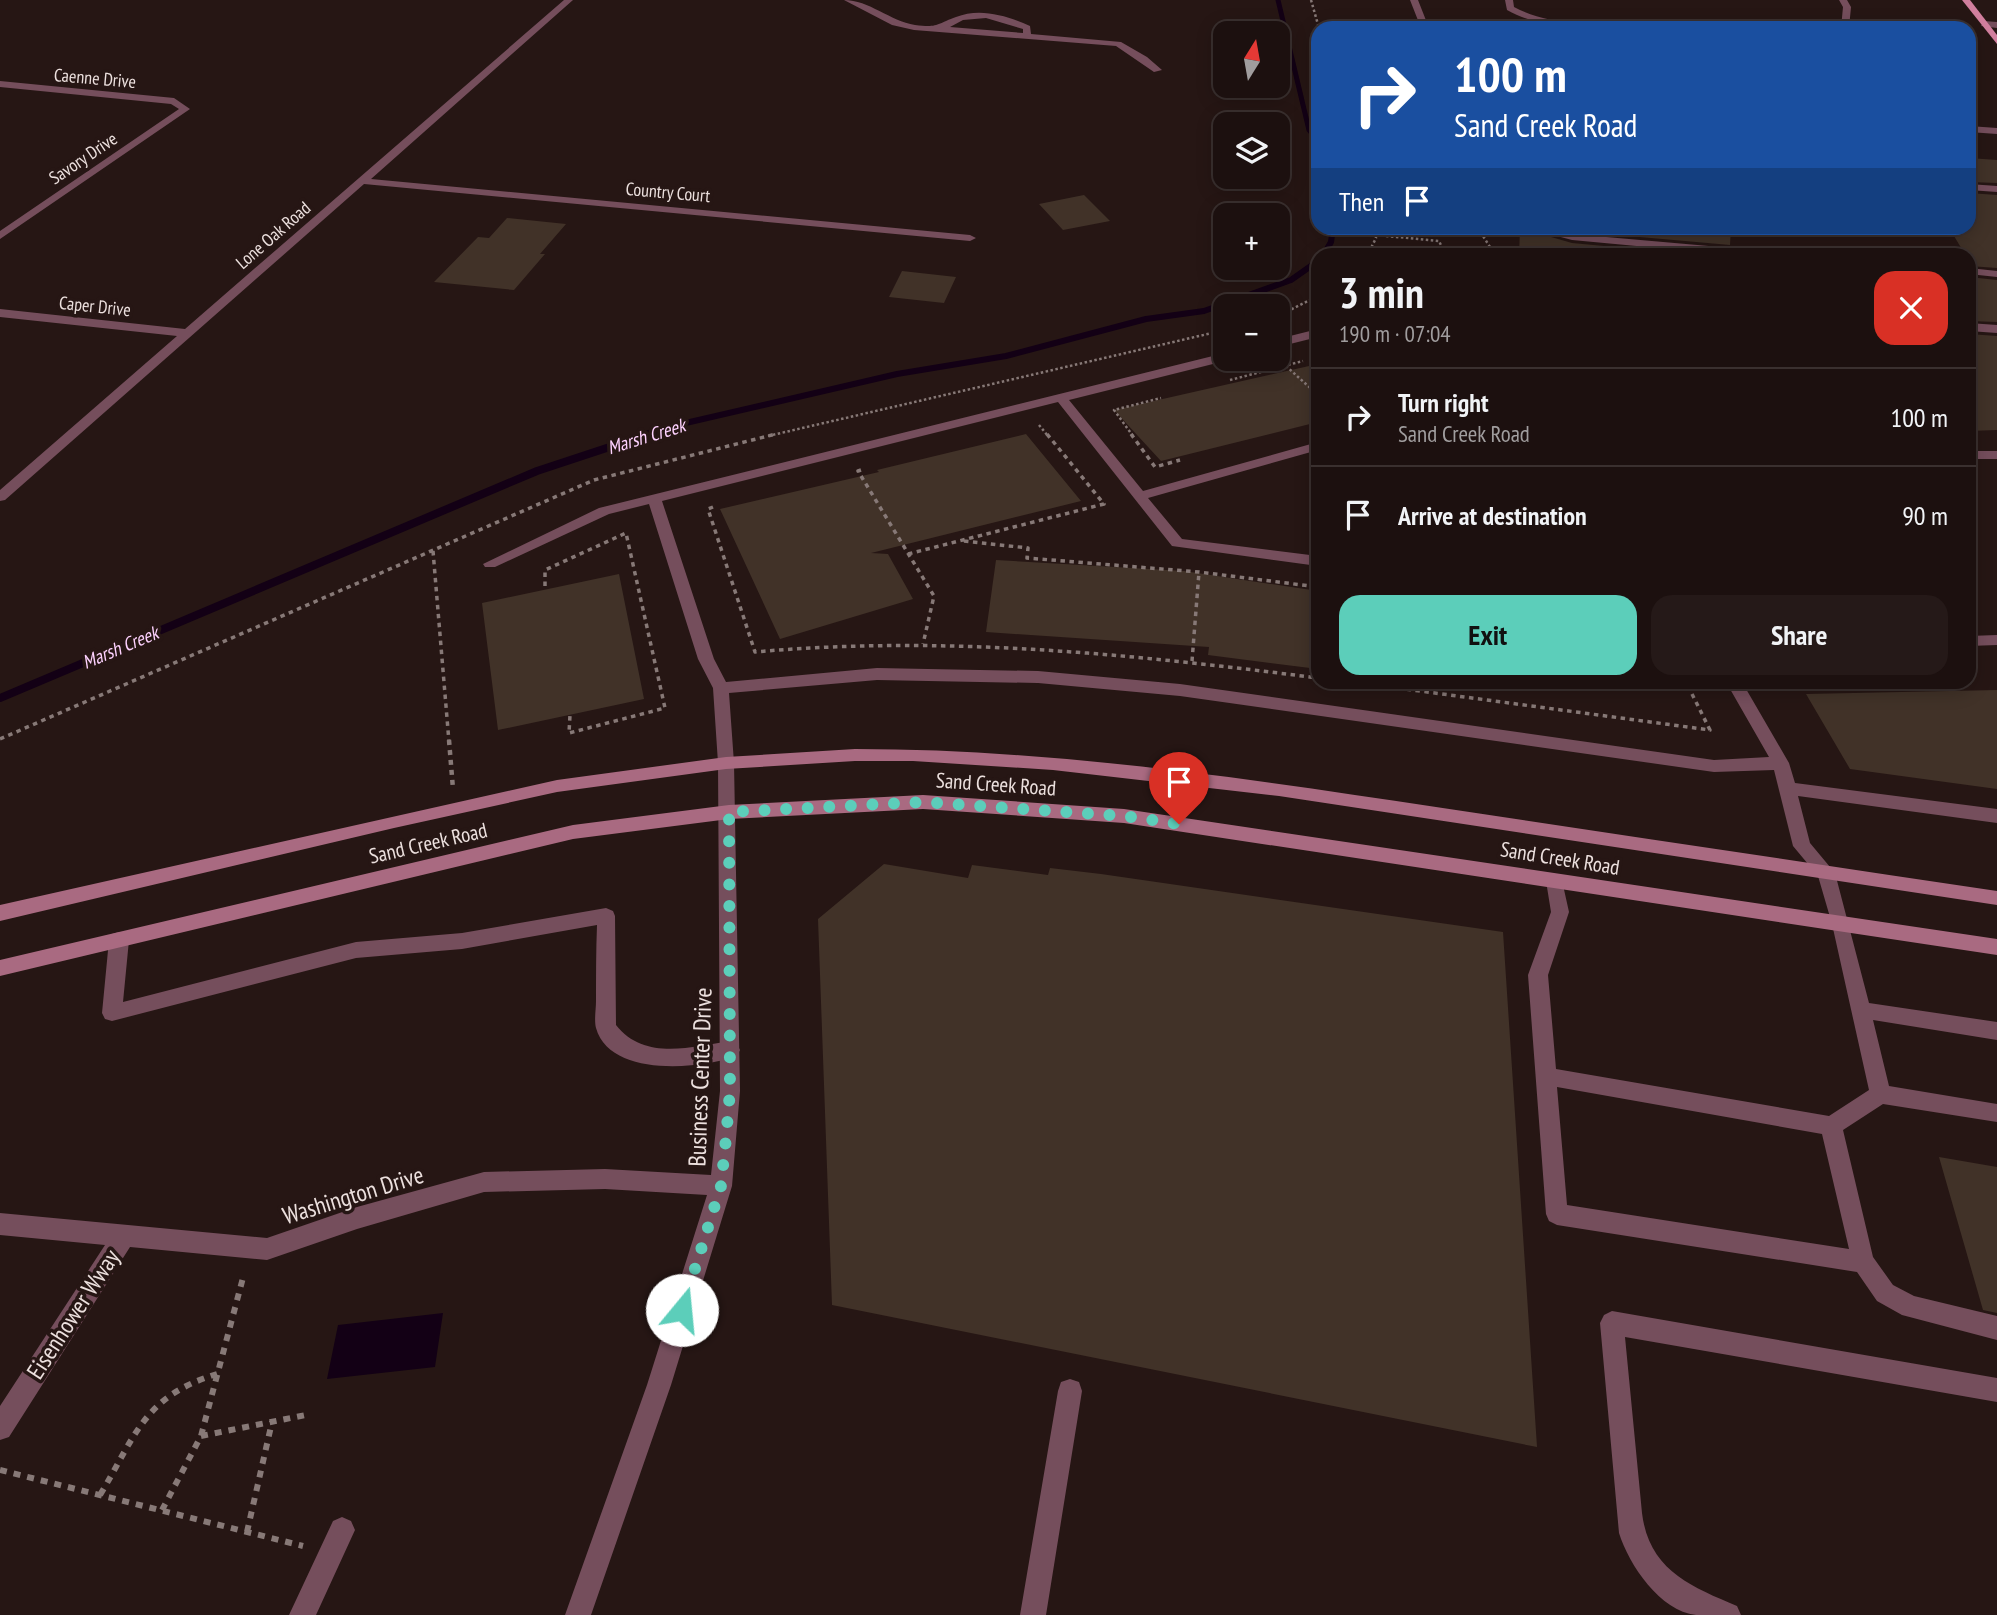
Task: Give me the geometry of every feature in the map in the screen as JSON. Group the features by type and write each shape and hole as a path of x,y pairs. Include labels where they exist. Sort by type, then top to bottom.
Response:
{"main road":[{"path":"1966,0 1997,41"},
{"name":"Sand Creek Road","path":"0,913 454,807 557,786 726,763 855,755 914,755 1054,764 1279,790 1997,898"},
{"name":"Sand Creek Road","path":"0,968 573,832 729,812 923,802 1124,816 1997,947"}],"street":[{"name":"Lone Oak Road","path":"0,497 569,0"},
{"path":"848,0 895,23 940,30 1118,44 1157,70"},
{"path":"1414,0 1423,21"},
{"path":"1509,0 1510,8 1516,12 1542,21"},
{"path":"1843,0 1847,7 1846,21"},
{"path":"940,30 961,17 1006,18 1027,28 1027,37"},
{"path":"1984,24 1997,25"},
{"name":"Caenne Drive","path":"0,85 174,101 185,109"},
{"name":"Savory Drive","path":"0,236 185,109"},
{"path":"1976,130 1997,131"},
{"name":"Country Court","path":"362,181 970,238"},
{"path":"1976,188 1997,189"},
{"path":"1563,235 1697,248"},
{"path":"1976,272 1997,274"},
{"name":"Caper Drive","path":"0,313 187,333"},
{"path":"1976,328 1997,329"},
{"path":"1290,340 1311,335"},
{"path":"490,564 604,511 1213,359"},
{"path":"1061,398 1177,543 1311,560"},
{"path":"1139,496 1311,448"},
{"path":"1976,455 1997,454"},
{"path":"654,499 706,659 721,688 877,674 1038,677 1180,690 1714,766 1781,763"},
{"path":"1976,641 1997,640"},
{"name":"Business Center Drive","path":"578,1615 659,1385 721,1186 730,1091 730,1050 729,812 721,688"},
{"path":"1738,689 1781,763 1802,845 1826,873 1841,924 1881,1094"},
{"path":"1787,788 1997,816"},
{"path":"1555,880 1560,912 1538,975 1557,1214 1863,1262"},
{"path":"119,940 112,1013 356,950 462,941 606,916 607,1027 614,1040 626,1050 642,1056 660,1058 730,1050"},
{"path":"1861,1010 1997,1031"},
{"path":"1546,1076 1831,1126 1881,1094 1997,1113"},
{"path":"1831,1126 1863,1262 1885,1293 1910,1307 1997,1328"},
{"name":"Washington Drive","path":"0,1224 267,1249 357,1218 484,1182 605,1179 721,1186"},
{"name":"Eisenhower Wway","path":"0,1428 124,1236"},
{"path":"1728,1615 1684,1597 1667,1585 1648,1566 1637,1549 1628,1500 1612,1323 1997,1390"},
{"path":"1033,1615 1070,1391"},
{"path":"302,1615 336,1542"}],"path":[{"path":"1311,0 1317,21"},
{"path":"1370,248 1376,235 1439,241 1442,248"},
{"path":"1290,310 1311,300"},
{"path":"1290,370 1311,388"},
{"path":"1114,410 1155,467 1180,460"},
{"path":"908,554 1104,503 1041,424 1028,427"},
{"path":"846,474 871,467"},
{"path":"858,471 934,596 923,644"},
{"path":"721,505 708,509 755,652"},
{"path":"545,586 544,570 626,533 665,708 569,733 570,715"},
{"path":"961,540 1028,548 1027,558 1199,572 1311,586"},
{"path":"433,551 454,807"},
{"path":"1192,661 1199,572"},
{"path":"1405,689 1710,730 1690,689"},
{"path":"162,1510 201,1436 254,1247"},
{"path":"100,1495 147,1418 163,1399 188,1382 217,1374"},
{"path":"201,1436 306,1415"},
{"path":"247,1532 272,1422"},
{"path":"0,1470 247,1532 336,1542"}],"shaded area":[{"path":"443,1313 435,1367 327,1379 338,1325"}],"building":[{"path":"1976,158 1997,160 1997,183 1976,182"},
{"path":"1976,194 1997,195 1997,268 1976,266 1976,248 1961,248 1953,235 1976,235"},
{"path":"1084,195 1110,221 1063,230 1039,204"},
{"path":"507,218 566,224 514,290 434,282 478,237 489,238"},
{"path":"1520,235 1544,235 1572,243 1625,248 1519,248"},
{"path":"1617,235 1731,235 1730,245"},
{"path":"902,271 956,277 944,303 889,297"},
{"path":"1976,278 1997,280 1997,322 1976,321"},
{"path":"1976,334 1997,336 1997,430 1976,431"},
{"path":"1311,366 1311,424 1161,461 1114,410"},
{"path":"1026,434 1081,501 871,553 888,554 913,599 780,639 720,509"},
{"path":"996,560 1184,571 1311,590 1311,668 1208,655 1209,647 986,632"},
{"path":"619,574 644,699 498,730 482,603"},
{"path":"1997,690 1997,789 1850,769 1806,694"},
{"path":"884,864 968,878 972,865 1048,875 1050,868 1503,932 1537,1447 832,1305 818,919"},
{"path":"1939,1157 1997,1167 1997,1313 1983,1310"}],"waterway":[{"name":"Marsh Creek","path":"1278,0 1311,132"},
{"name":"Marsh Creek","path":"1328,248 1332,235"},
{"name":"Marsh Creek","path":"644,436 677,425 897,374 1006,356 1146,319 1204,311 1291,280 1311,266"},
{"name":"Marsh Creek","path":"0,698 537,471 649,434"}],"route":[{"path":"682,1310 721,1186 726,1138 730,1091 729,812 923,802 1124,816 1179,824"}]}
